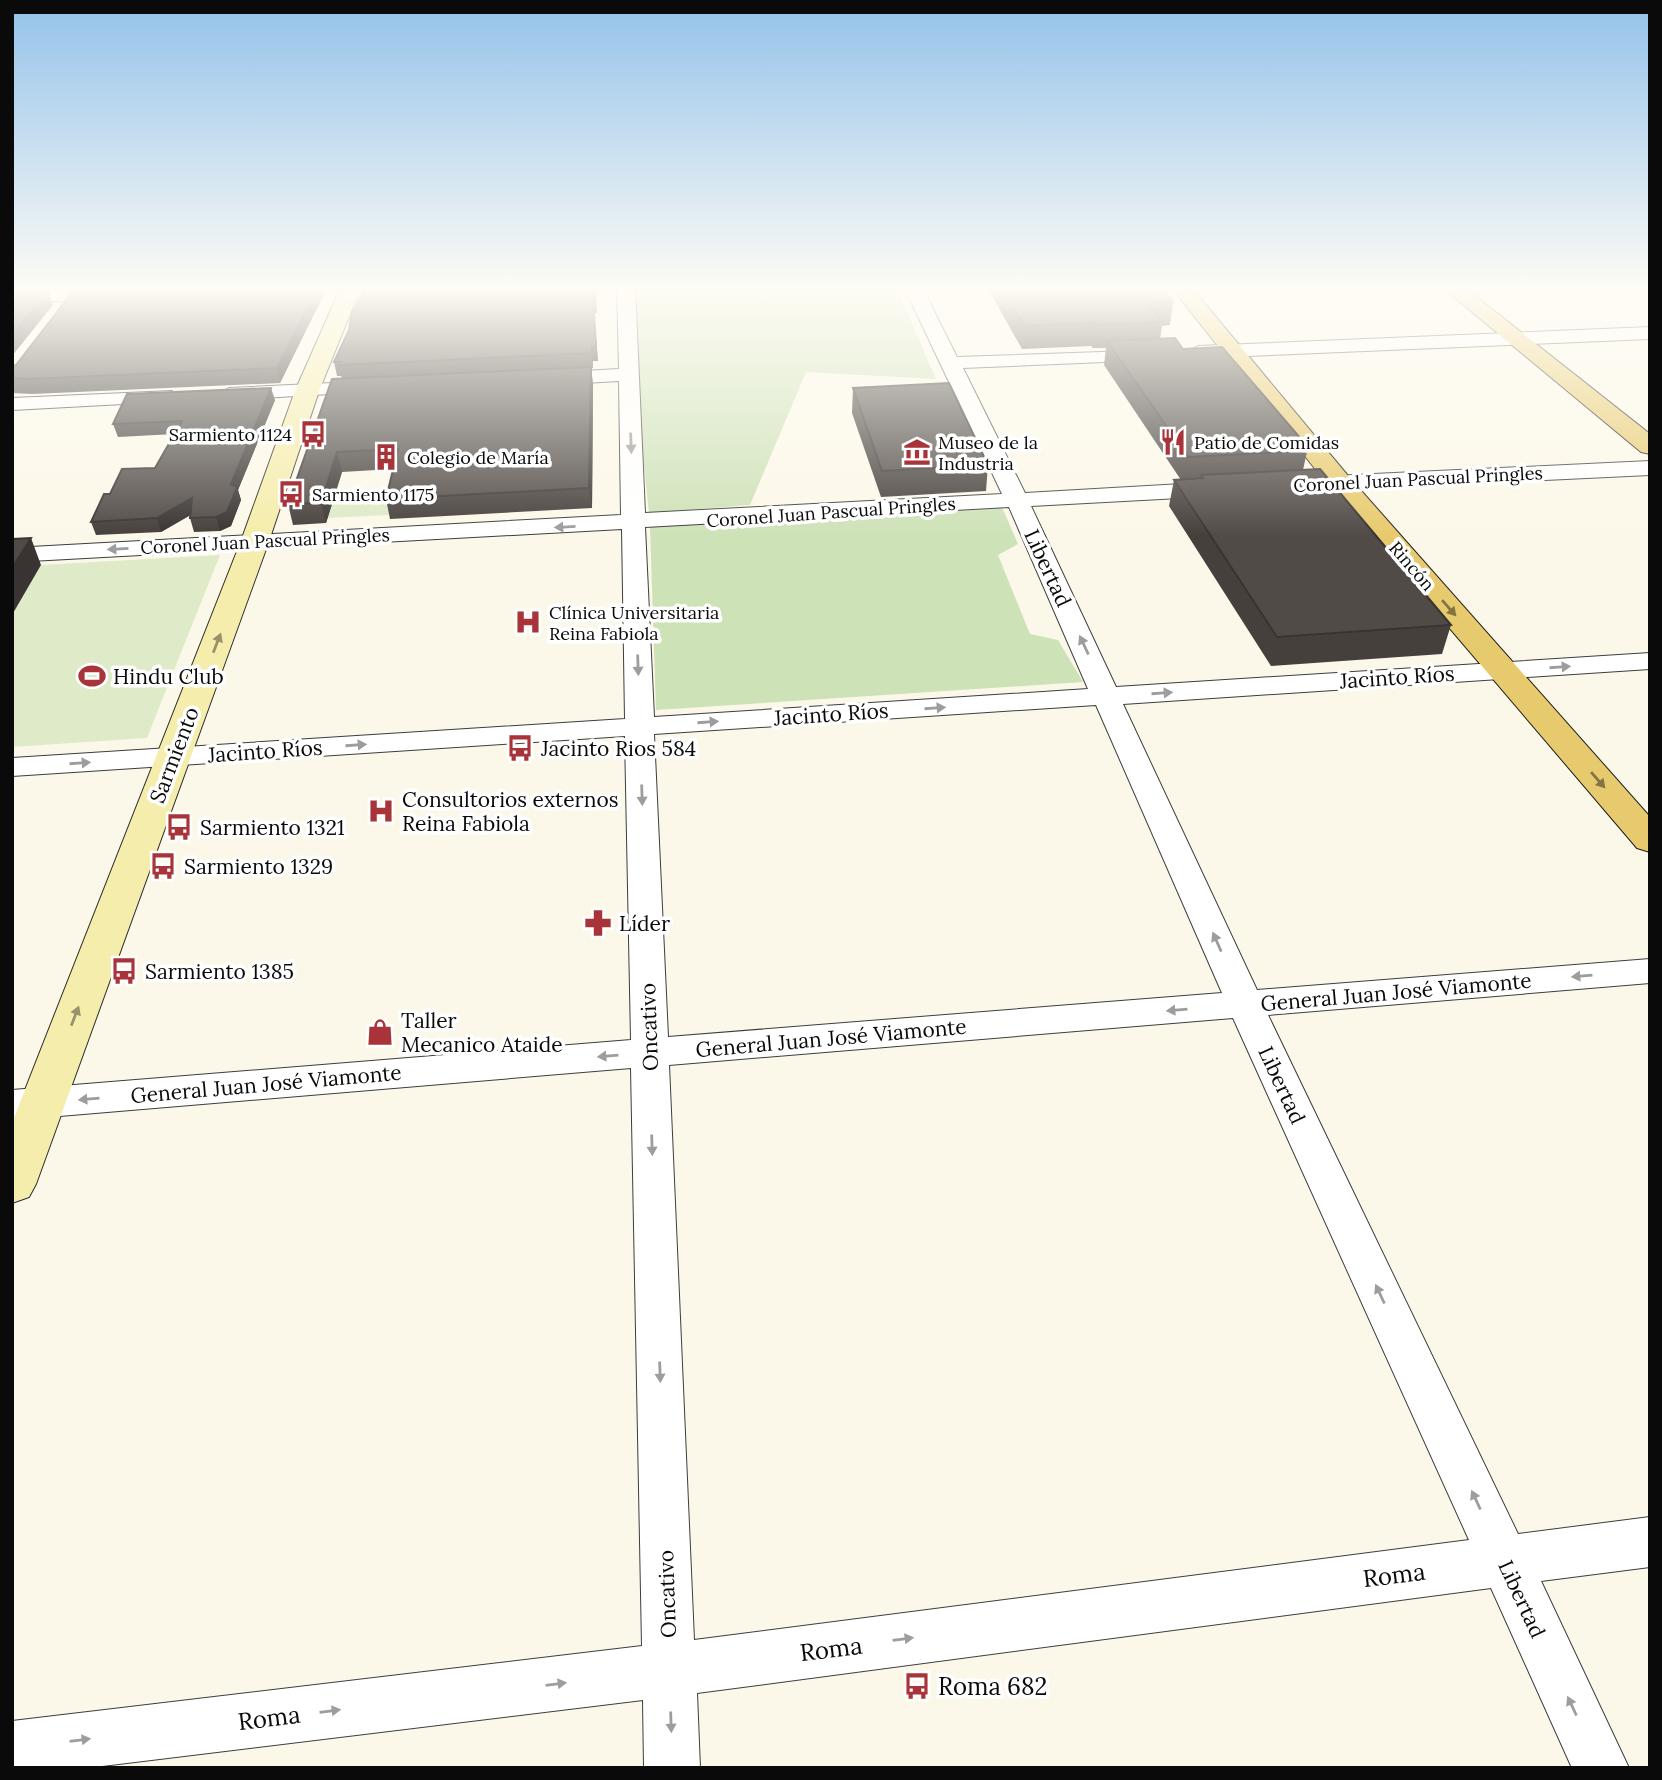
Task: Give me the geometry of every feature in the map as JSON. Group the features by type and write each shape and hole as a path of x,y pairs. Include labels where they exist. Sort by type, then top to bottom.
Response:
{"main road":[{"name":"Sarmiento","path":"12,1184 27,1104 173,757 255,541 316,370"},
{"name":"Rincón","path":"1248,370 1340,483 1650,840"},
{"path":"1555,370 1650,447"}],"street":[{"name":"Oncativo","path":"628,370 672,1768"},
{"name":"Libertad","path":"953,370 1108,696 1245,1004 1601,1768"},
{"path":"532,380 628,375"},
{"path":"12,404 395,386"},
{"name":"Coronel Juan Pascual Pringles","path":"1286,486 1650,468"},
{"name":"Coronel Juan Pascual Pringles","path":"12,555 1245,488"},
{"name":"Jacinto Ríos","path":"12,767 1650,661"},
{"name":"General Juan José Viamonte","path":"27,1104 1650,971"},
{"name":"Roma","path":"12,1749 669,1670 1650,1542"}],"green space":[{"path":"635,370 932,370 936,379 806,372 750,505 649,513"},
{"path":"435,487 429,513 327,518 336,492"},
{"path":"1002,507 1018,544 998,555 1030,634 1058,640 1083,682 656,710 650,527"},
{"name":"Hindu Club","path":"220,555 147,738 12,747 12,615 41,565"}],"building":[{"path":"12,370 230,370 27,379 12,378"},
{"path":"525,370 591,370 589,488 386,499 398,449 337,452 321,503 288,504 332,379"},
{"path":"1127,370 1242,370 1308,447 1302,448 1305,451 1188,457"},
{"name":"Museo de la Industria","path":"949,383 988,465 882,471 853,388"},
{"path":"271,388 231,484 237,487 227,512 216,517 190,518 192,498 157,518 91,522 104,494 110,494 122,469 155,468 182,421 113,424 127,394"},
{"path":"1320,469 1451,625 1277,637 1174,480 1203,478 1201,475"},
{"path":"31,538 12,568 12,539"}],"place":[{"name":"Sarmiento 1124","path":"313,434"},
{"name":"Patio de Comidas","path":"1173,442"},
{"name":"Museo de la Industria","path":"917,452"},
{"name":"Colegio de María","path":"386,457"},
{"name":"Sarmiento 1175","path":"291,494"},
{"name":"Clínica Universitaria Reina Fabiola","path":"528,622"},
{"name":"Hindu Club","path":"92,676"},
{"name":"Jacinto Rios 584","path":"520,748"},
{"name":"Consultorios externos Reina Fabiola","path":"381,811"},
{"name":"Sarmiento 1321","path":"179,827"},
{"name":"Sarmiento 1329","path":"163,866"},
{"name":"Líder","path":"598,923"},
{"name":"Sarmiento 1385","path":"124,971"},
{"name":"Taller Mecanico Ataide","path":"380,1032"},
{"name":"Roma 682","path":"917,1686"}]}
